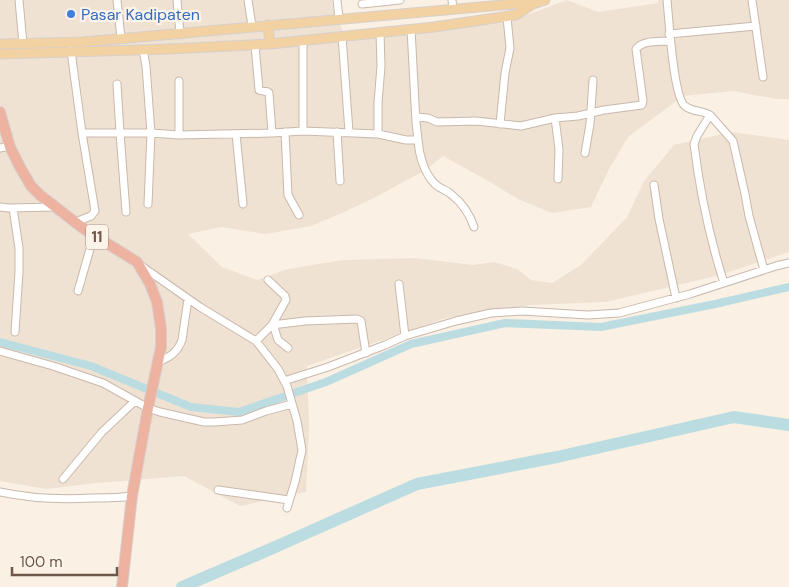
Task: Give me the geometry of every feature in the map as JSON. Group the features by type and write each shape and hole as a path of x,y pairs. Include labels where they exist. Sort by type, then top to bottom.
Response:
{"highway":[{"name":"11","path":"0,112 5,147 31,186 75,222 137,262 150,284 157,302 161,347 132,496 122,587"}],"main road":[{"path":"0,54 270,44 434,27 507,17 516,15 534,4 545,0"},
{"path":"0,44 83,42 339,18 432,12 453,5 514,2 534,4"},
{"path":"432,12 434,27"},
{"path":"328,20 329,37"},
{"path":"268,25 270,44"}],"street":[{"path":"19,0 23,44"},
{"path":"117,0 121,38"},
{"path":"177,0 180,33"},
{"path":"248,0 252,26"},
{"path":"337,0 339,18"},
{"path":"362,4 402,0 404,14"},
{"path":"667,0 670,37 681,102 689,108 706,112 733,141 749,216 764,270"},
{"path":"752,0 763,78"},
{"path":"500,124 505,73 510,48 507,17"},
{"path":"416,117 437,122 476,120 521,126 555,118 642,105 636,50 643,43 670,37 756,26"},
{"path":"411,29 416,117 422,161 432,180 460,203 471,218 474,227"},
{"path":"378,134 381,66 380,32"},
{"path":"342,36 349,132"},
{"path":"303,40 303,131"},
{"path":"255,45 260,90 268,92 270,96 272,133"},
{"path":"143,50 151,133 148,204"},
{"path":"71,51 95,211 91,216 75,222"},
{"path":"585,153 590,124 593,80"},
{"path":"179,81 180,134"},
{"path":"118,84 126,212"},
{"path":"710,115 694,144 702,200 712,246 724,283"},
{"path":"555,118 559,149 558,179"},
{"path":"82,133 236,134 303,131 378,134 406,140 418,140"},
{"path":"285,132 288,196 299,215"},
{"path":"337,132 340,181"},
{"path":"236,134 243,204"},
{"path":"654,186 676,298"},
{"path":"0,207 56,207"},
{"path":"13,208 19,248 15,332"},
{"path":"78,291 94,235"},
{"path":"137,262 188,299 256,341 278,369 292,402 300,433 302,450 295,482 286,508"},
{"path":"285,384 405,336 456,321 491,313 522,311 588,314 619,313 676,298 789,263"},
{"path":"256,341 272,324 286,300 285,296 268,280"},
{"path":"399,284 405,336"},
{"path":"158,362 175,353 180,346 188,299"},
{"path":"272,324 357,319 361,321 366,353"},
{"path":"272,324 278,340 288,348"},
{"path":"0,351 103,383 135,401 149,404 185,418 215,422 242,420 292,402"},
{"path":"62,479 102,432 135,401"},
{"path":"218,490 289,500"},
{"path":"0,492 24,497 69,500 132,496"}],"shaded area":[{"path":"0,0 332,0 333,9 346,38 505,23 567,0 598,12 658,3 658,0 789,0 789,99 777,99 733,91 683,96 628,137 608,171 591,207 552,213 518,199 443,156 427,169 376,197 311,226 266,234 221,227 188,234 222,267 257,280 288,269 343,260 415,258 473,265 494,262 517,269 531,280 552,283 581,265 627,217 644,181 674,145 732,132 789,140 789,252 720,275 606,302 530,305 446,318 307,366 309,429 306,492 240,506 184,476 46,489 0,481"}],"waterway":[{"path":"0,342 91,366 191,407 239,412 326,382 411,344 505,323 601,327 789,287"},
{"path":"182,587 417,484 557,457 734,417 789,425"}],"place":[{"name":"Pasar Kadipaten","path":"71,14"}]}
